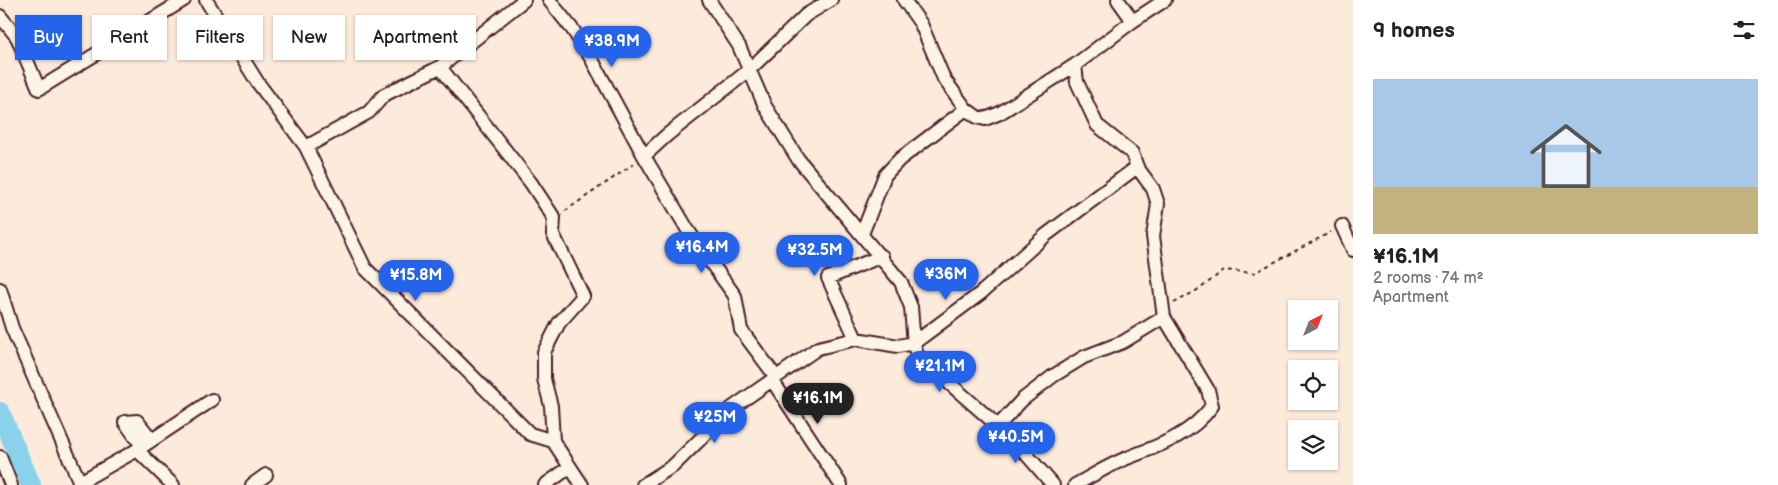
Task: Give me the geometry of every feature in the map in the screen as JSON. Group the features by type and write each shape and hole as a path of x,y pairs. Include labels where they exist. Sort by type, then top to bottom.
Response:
{"street":[{"path":"0,16 17,38 39,89 184,0"},
{"path":"206,0 258,83 306,146 365,268 530,434 553,441"},
{"path":"306,146 369,112 384,95 440,67 524,0"},
{"path":"549,0 573,30 591,58 644,156 689,232 736,296 741,330 841,485"},
{"path":"709,0 739,46 748,71 765,106 798,158 902,282 911,307 914,343 918,355 1014,440 1053,485"},
{"path":"644,156 667,135 748,71 806,15 831,0"},
{"path":"904,0 921,24 944,79 966,109 976,117 985,119 1000,113 1076,65 1133,21 1165,0"},
{"path":"1118,0 1133,21"},
{"path":"1075,485 1126,458 1178,438 1206,414 1212,406 1208,390 1164,313 1159,292 1153,236 1158,204 1153,188 1137,167 1132,153 1098,125 1077,82 1076,65"},
{"path":"440,67 531,183 554,218 553,234 583,296 559,323 544,352 544,379 551,406 553,441 582,485"},
{"path":"862,234 885,175 900,159 966,109"},
{"path":"643,485 673,466 732,408 818,348 856,339 898,346 914,343 997,280 1046,235 1137,167"},
{"path":"1342,226 1353,250"},
{"path":"856,339 828,278 882,256"},
{"path":"0,289 12,328 80,484 212,400"},
{"path":"998,426 1022,400 1052,376 1084,357 1123,342 1164,313"},
{"path":"143,445 173,485"},
{"path":"0,457 11,485"},
{"path":"545,485 570,467"},
{"path":"252,485 266,475"}],"path":[{"path":"554,218 644,156"},
{"path":"1164,313 1224,270 1254,273 1342,226"}],"waterway":[{"path":"0,412 31,485"}]}
